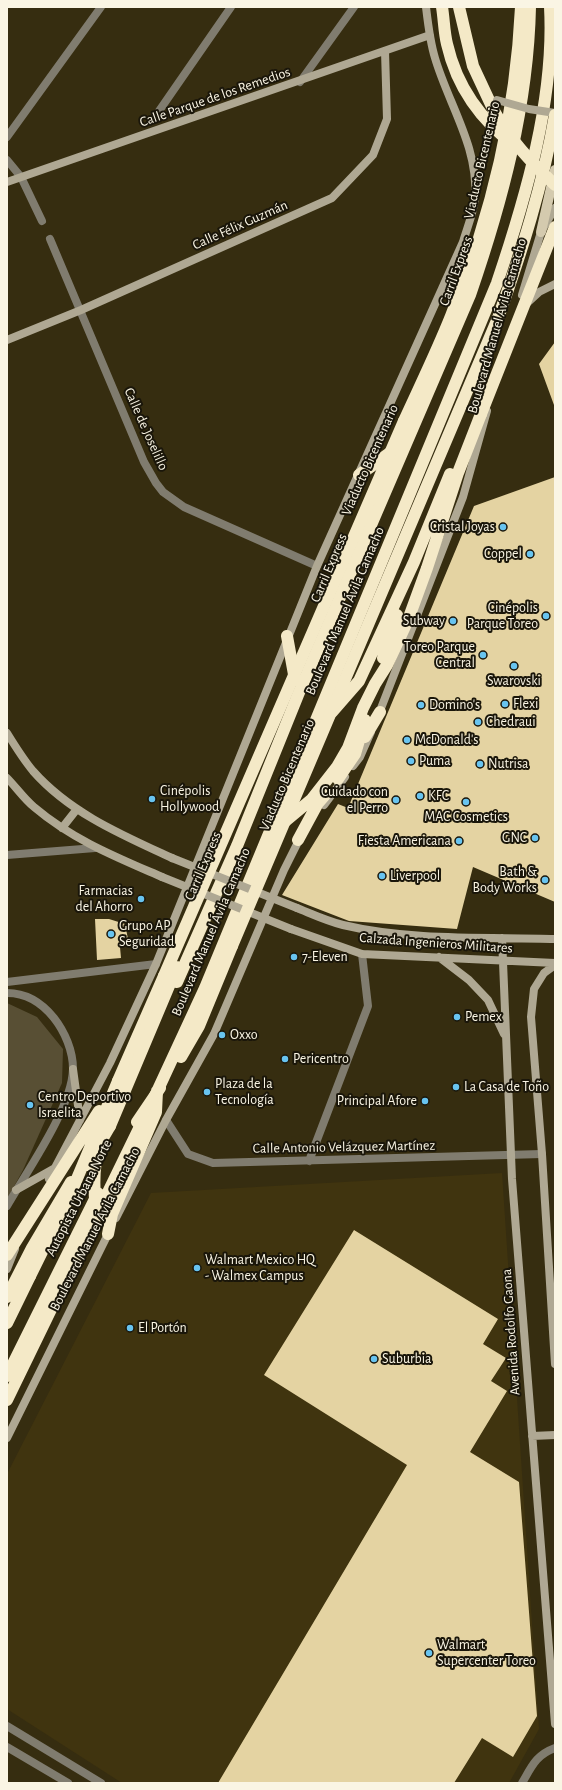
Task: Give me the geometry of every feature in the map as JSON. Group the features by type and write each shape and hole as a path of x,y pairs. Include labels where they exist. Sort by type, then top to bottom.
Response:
{"highway":[{"path":"442,7 447,43 467,96 494,129 518,148"},
{"path":"459,7 473,66 486,94 496,105 509,137 555,185"},
{"name":"Viaducto Bicentenario","path":"164,976 388,454 451,316 467,274 490,202 505,138 517,62 521,7"},
{"name":"Carril Express","path":"95,1199 94,1182 97,1156 464,294 492,215 505,160 523,48 525,7"},
{"name":"Boulevard Manuel Ávila Camacho","path":"7,1297 32,1248 125,1093 152,1038 237,846 298,695 470,295 500,205 517,125 525,69 530,7"},
{"name":"Boulevard Manuel Ávila Camacho","path":"7,1400 157,1091 205,988 259,854 270,833 500,276 528,181 539,128 551,37 550,7"},
{"name":"Viaducto Bicentenario","path":"211,997 498,318 516,267 539,192 555,114"},
{"path":"355,754 367,716 393,668 408,620 469,444 555,227"},
{"path":"309,738 359,681 414,562 513,325"},
{"path":"359,475 407,442"},
{"path":"375,684 414,562"},
{"path":"270,833 312,799 337,767 348,748 356,724 375,684 387,665 408,620"},
{"path":"287,636 298,695"},
{"path":"298,840 318,803 355,754 380,712"},
{"name":"Autopista Urbana Norte","path":"7,1323 71,1193 164,976"},
{"name":"Autopista Urbana Norte","path":"7,1376 122,1145 183,1054 199,1026 211,997"},
{"path":"7,1255 118,1081"},
{"path":"108,1234 112,1214 156,1112 157,1091"},
{"name":"Carril Express","path":"71,1193 110,1126"}],"main road":[{"path":"7,1269 55,1168 110,1063 156,964 242,754 287,636 463,242 475,198 473,171 468,146 459,118 435,58 426,7"},
{"name":"Calle Parque de los Remedios","path":"7,182 300,82 430,35"},
{"name":"Calle Félix Guzmán","path":"7,340 81,310 332,198 373,155 387,119 385,51"},
{"path":"496,105 555,114"},
{"name":"Boulevard Manuel Ávila Camacho","path":"7,1438 166,1120 214,1034 298,840 360,757 380,712 463,497 533,262 555,170"},
{"path":"541,232 555,208"},
{"path":"533,262 541,249 555,239"},
{"path":"517,313 538,292 555,284"},
{"name":"Calzada Ingenieros Militares","path":"7,733 33,770 55,792 78,809 118,833 172,858 297,908 342,924 401,934 471,938 555,938"},
{"name":"Calzada Ingenieros Militares","path":"7,778 33,806 62,828 95,848 162,878 291,929 362,954 502,960 555,964"},
{"path":"62,828 78,809"},
{"name":"Avenida Rodolfo Gaona","path":"502,938 511,1155 555,1724"},
{"path":"439,957 469,980 488,1000 506,1038"},
{"path":"555,964 544,973 534,989 532,1017 555,1364"},
{"path":"73,1069 80,1120"},
{"path":"16,1190 55,1168"},
{"path":"532,1436 555,1435"}],"street":[{"path":"7,137 100,7"},
{"path":"159,111 231,7"},
{"path":"300,82 354,7"},
{"path":"7,160 21,177 42,221"},
{"name":"Calle de Joselillo","path":"50,239 144,462 156,483 178,504 195,513 317,566"},
{"path":"7,855 95,848"},
{"path":"309,1162 368,1006 362,954"},
{"path":"7,982 156,964"},
{"path":"7,993 23,995 36,1001 51,1015 63,1031 67,1040 73,1069 71,1083 62,1108 7,1206"},
{"name":"Calle Antonio Velázquez Martínez","path":"166,1120 188,1154 213,1163 309,1162 542,1154"},
{"path":"7,1726 101,1783"},
{"path":"7,1747 68,1783"},
{"path":"522,1783 534,1762 544,1752 555,1748"}],"shaded area":[{"name":"Centro Deportivo Israelita","path":"7,1003 37,1017 63,1049 62,1083 23,1170 7,1199"},
{"path":"502,1173 539,1729 509,1783 122,1783 7,1709 7,1474 151,1193"}],"building":[{"path":"555,342 555,404 554,405 539,364"},
{"name":"Toreo Parque Central","path":"555,477 555,902 473,867 457,929 349,921 282,895 338,804 348,808 474,506"},
{"name":"Grupo AP Seguridad","path":"95,919 109,919 125,924 129,944 120,947 121,958 97,960"},
{"path":"354,1230 498,1319 483,1344 506,1358 491,1381 507,1391 470,1452 519,1482 537,1716 513,1757 482,1738 454,1783 218,1783 407,1465 264,1375"}],"place":[{"name":"Cristal Joyas","path":"503,527"},
{"name":"Coppel","path":"530,554"},
{"name":"Cinépolis Parque Toreo","path":"546,616"},
{"name":"Subway","path":"453,621"},
{"name":"Toreo Parque Central","path":"483,655"},
{"name":"Swarovski","path":"514,666"},
{"name":"Flexi","path":"505,704"},
{"name":"Domino's","path":"421,705"},
{"name":"Chedraui","path":"478,722"},
{"name":"McDonald's","path":"407,740"},
{"name":"Puma","path":"411,761"},
{"name":"Nutrisa","path":"480,764"},
{"name":"KFC","path":"420,796"},
{"name":"Cinépolis Hollywood","path":"152,799"},
{"name":"Cuidado con el Perro","path":"396,800"},
{"name":"MAC Cosmetics","path":"466,802"},
{"name":"GNC","path":"535,838"},
{"name":"Fiesta Americana","path":"459,841"},
{"name":"Liverpool","path":"382,876"},
{"name":"Bath & Body Works","path":"545,880"},
{"name":"Farmacias del Ahorro","path":"141,899"},
{"name":"Grupo AP Seguridad","path":"111,934"},
{"name":"7-Eleven","path":"294,957"},
{"name":"Pemex","path":"457,1017"},
{"name":"Oxxo","path":"222,1035"},
{"name":"Pericentro","path":"285,1059"},
{"name":"La Casa de Toño","path":"456,1087"},
{"name":"Plaza de la Tecnología","path":"207,1092"},
{"name":"Principal Afore","path":"425,1101"},
{"name":"Centro Deportivo Israelita","path":"30,1105"},
{"name":"Walmart Mexico HQ - Walmex Campus","path":"197,1268"},
{"name":"El Portón","path":"130,1328"},
{"name":"Suburbia","path":"374,1359"},
{"name":"Walmart Supercenter Toreo","path":"429,1653"}]}
